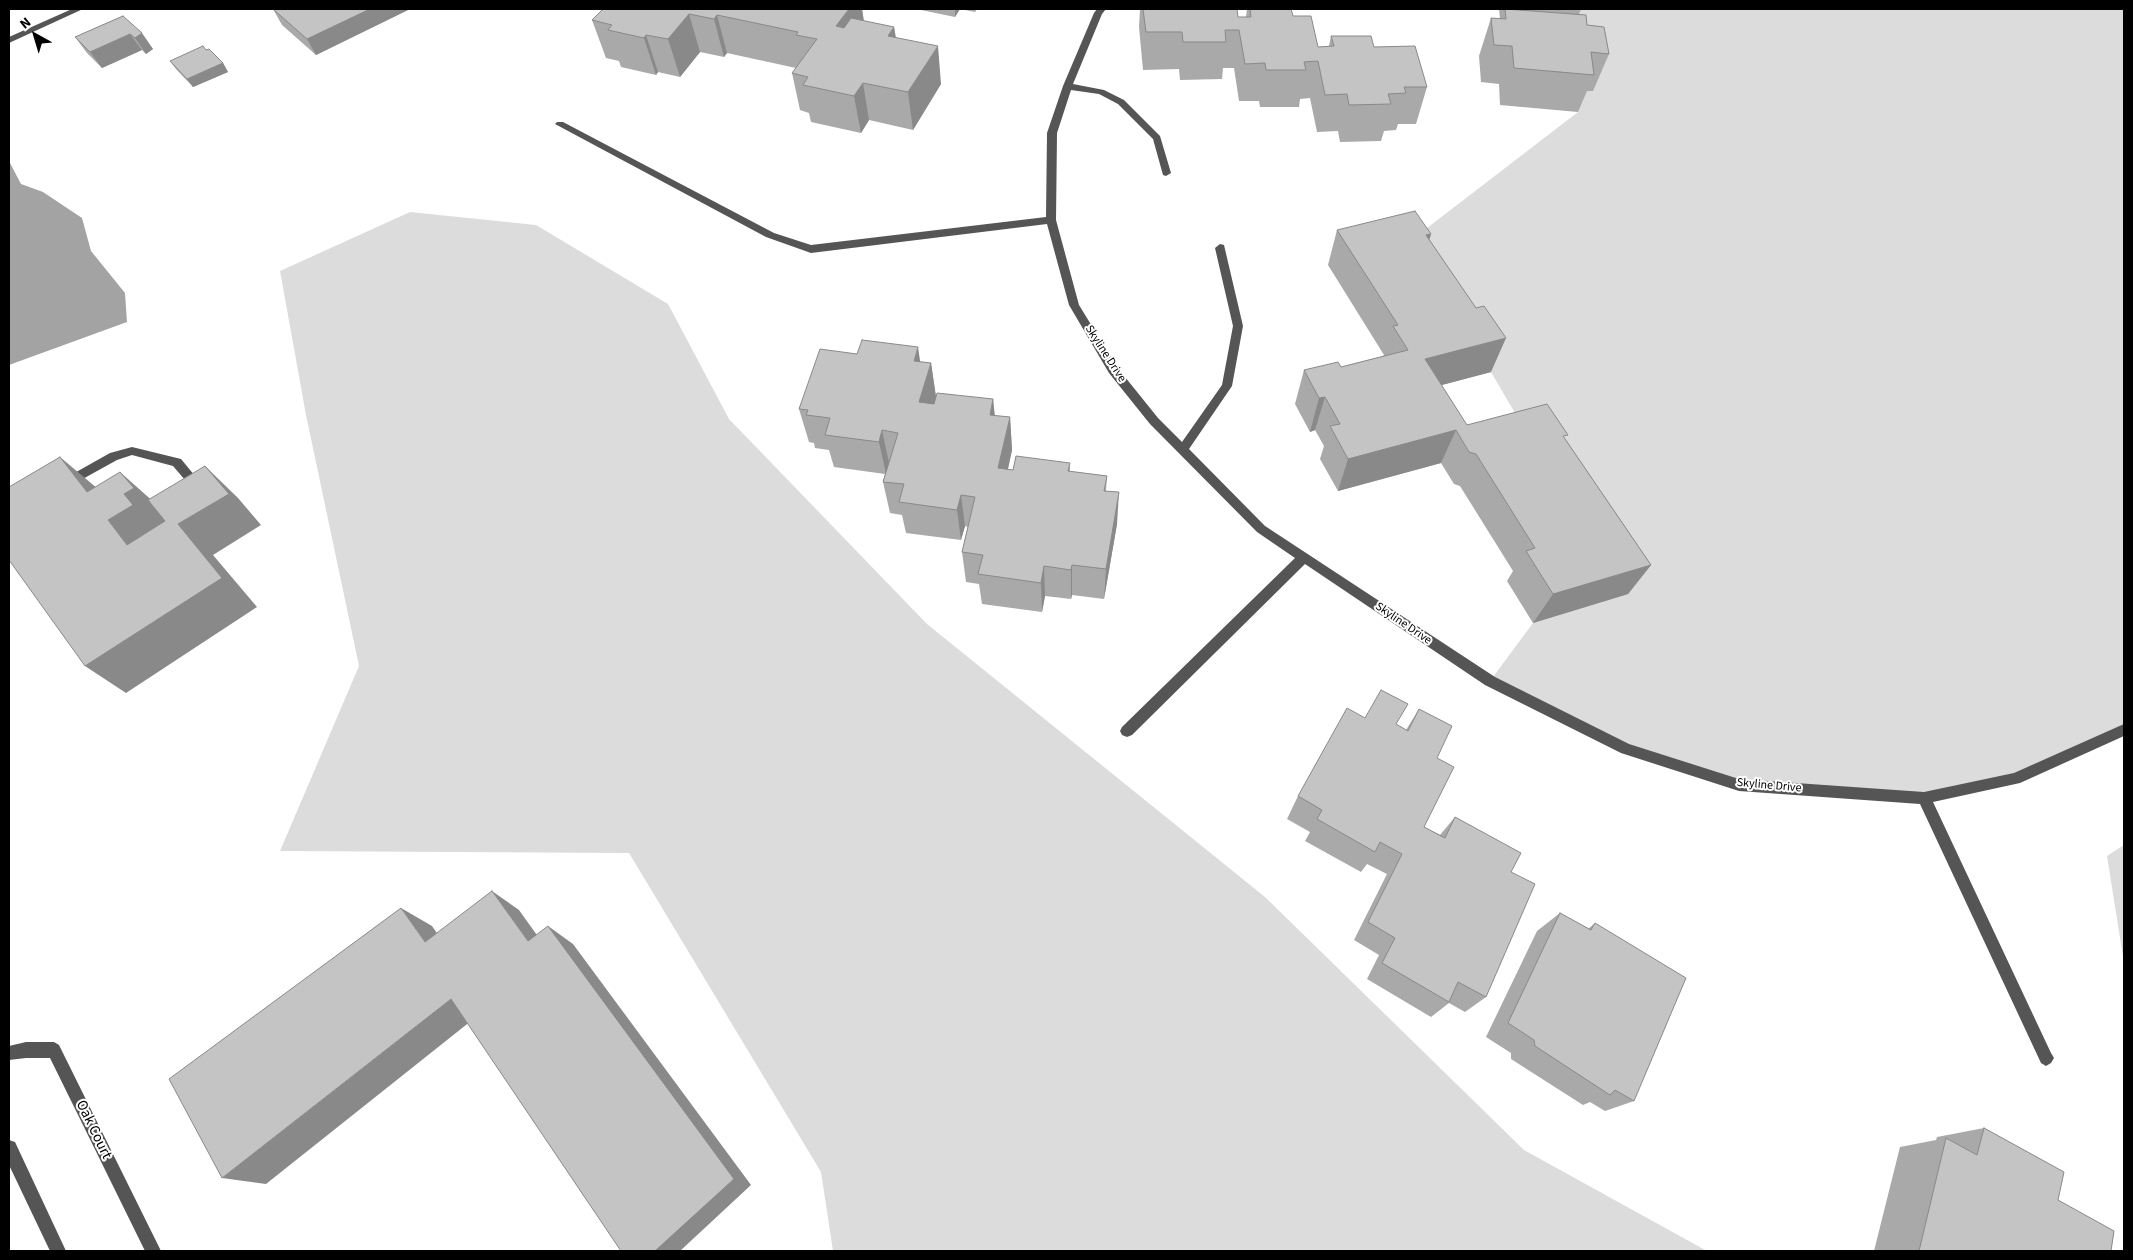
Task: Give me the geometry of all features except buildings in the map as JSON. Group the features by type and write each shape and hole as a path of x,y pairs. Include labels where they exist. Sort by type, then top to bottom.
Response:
{"street":[{"path":"9,40 79,9"},
{"name":"Skyline Drive","path":"1102,9 1098,13 1068,86 1052,133 1051,220 1074,305 1112,370 1154,420 1261,528 1303,558 1490,681 1626,749 1739,785 1924,798 2015,779 2124,730"},
{"path":"1068,86 1101,92 1121,102 1157,138 1166,174"},
{"path":"560,124 770,235 811,249 1051,220"},
{"path":"1183,449 1227,386 1238,326 1220,248"},
{"path":"52,490 114,456 132,451 177,462 196,486"},
{"path":"1126,732 1303,558"},
{"path":"1924,798 2046,1058"},
{"name":"Oak Court","path":"9,1053 26,1050 54,1050 153,1251"},
{"path":"9,1148 58,1251"}],"shaded area":[{"path":"1566,9 2124,9 2124,730 2015,779 1924,798 1739,785 1626,749 1490,681 1533,623 1529,437 1491,372 1401,248 1578,112"},
{"path":"9,161 21,184 43,192 82,218 91,251 125,293 127,322 9,365"},
{"path":"410,212 536,225 668,304 729,419 927,624 1265,897 1524,1150 1707,1251 833,1251 821,1172 629,853 280,851 359,666 306,415 280,271"},
{"path":"2124,845 2124,963 2107,856"}]}
